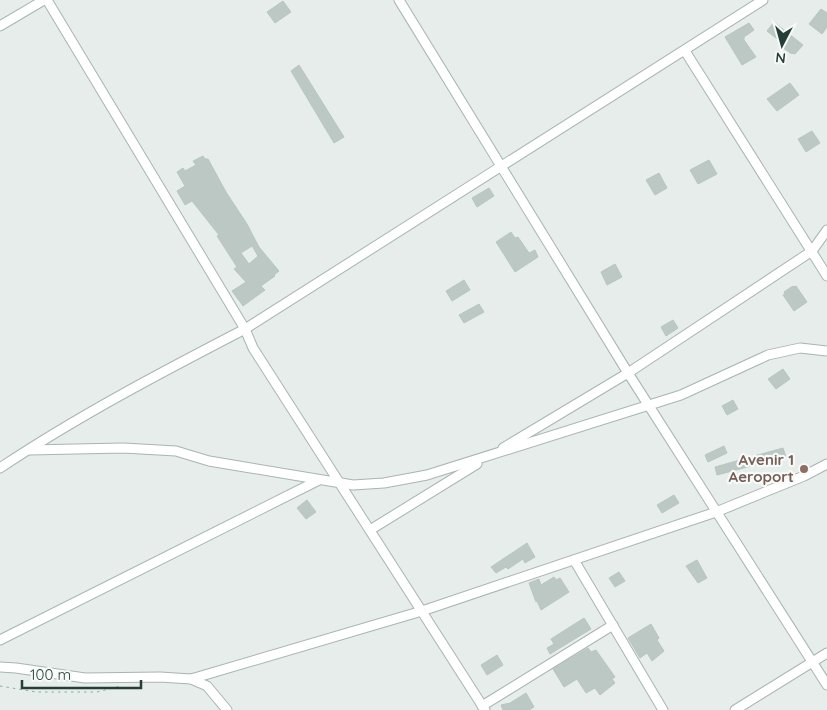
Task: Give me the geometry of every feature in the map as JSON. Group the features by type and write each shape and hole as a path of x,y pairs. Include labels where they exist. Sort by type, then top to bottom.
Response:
{"street":[{"path":"0,26 45,0 245,329 252,348 484,708 613,625"},
{"path":"399,0 628,374 827,685"},
{"path":"0,468 27,450 169,368 245,329 763,0"},
{"path":"685,51 827,276"},
{"path":"370,530 628,374 812,251 827,230"},
{"path":"27,450 124,448 176,451 209,461 353,485 393,482 427,475 489,457 682,395 768,355 800,348 827,351"},
{"path":"191,679 422,611 716,512 804,476 827,464"},
{"path":"0,640 319,480"},
{"path":"574,560 663,710"},
{"path":"735,710 745,707 827,653"},
{"path":"0,667 85,678 160,677 191,679 207,686 227,710"}],"path":[{"path":"0,686 36,692 97,692 124,686"}],"building":[{"path":"283,1 291,12 275,23 267,12"},
{"path":"821,9 827,13 827,27 822,34 809,24"},
{"path":"774,22 803,45 795,54 783,48 785,45 767,31"},
{"path":"749,23 754,30 744,37 744,40 756,57 742,65 725,37"},
{"path":"299,65 344,137 334,143 291,71"},
{"path":"790,83 799,95 777,111 767,99"},
{"path":"812,131 820,143 806,152 798,139"},
{"path":"203,156 205,159 208,159 259,247 279,271 261,286 265,290 243,306 232,291 246,282 234,269 237,267 217,236 219,235 192,201 185,205 177,191 185,186 177,172 183,168 185,171 196,165 193,161","holes":["252,246 258,256 249,264 241,253"]},
{"path":"709,160 717,174 698,184 690,170"},
{"path":"659,173 667,188 655,195 646,180"},
{"path":"489,188 494,196 477,207 472,198"},
{"path":"511,232 515,238 518,237 529,253 535,250 538,257 515,272 496,242"},
{"path":"615,264 622,277 607,285 601,272"},
{"path":"464,280 470,290 452,301 446,291"},
{"path":"796,286 807,302 794,311 783,295 785,294 784,292"},
{"path":"479,304 484,312 464,323 459,315"},
{"path":"673,320 678,328 666,336 661,327"},
{"path":"783,369 790,379 776,389 768,379"},
{"path":"733,400 738,409 727,415 722,406"},
{"path":"724,446 727,453 708,462 705,455"},
{"path":"783,448 786,457 717,475 715,467"},
{"path":"674,495 679,503 662,513 657,505"},
{"path":"307,500 316,512 306,519 297,508"},
{"path":"527,543 535,557 525,563 523,559 508,569 506,567 496,573 491,567"},
{"path":"697,560 707,578 698,583 686,566"},
{"path":"619,572 625,581 615,587 609,578"},
{"path":"554,577 556,580 560,578 569,592 541,610 529,583 539,579 541,585"},
{"path":"584,618 591,629 550,654 547,648 554,644 551,639"},
{"path":"651,624 659,638 657,640 664,651 652,661 647,653 640,658 628,638"},
{"path":"588,648 591,652 596,650 615,677 612,679 615,683 600,695 595,688 586,693 577,679 564,687 553,669"},
{"path":"497,655 503,665 487,675 481,665"},
{"path":"526,693 534,707 529,710 503,710 501,705 510,703"}],"place":[{"name":"Avenir 1 Aeroport","path":"804,469"}]}
